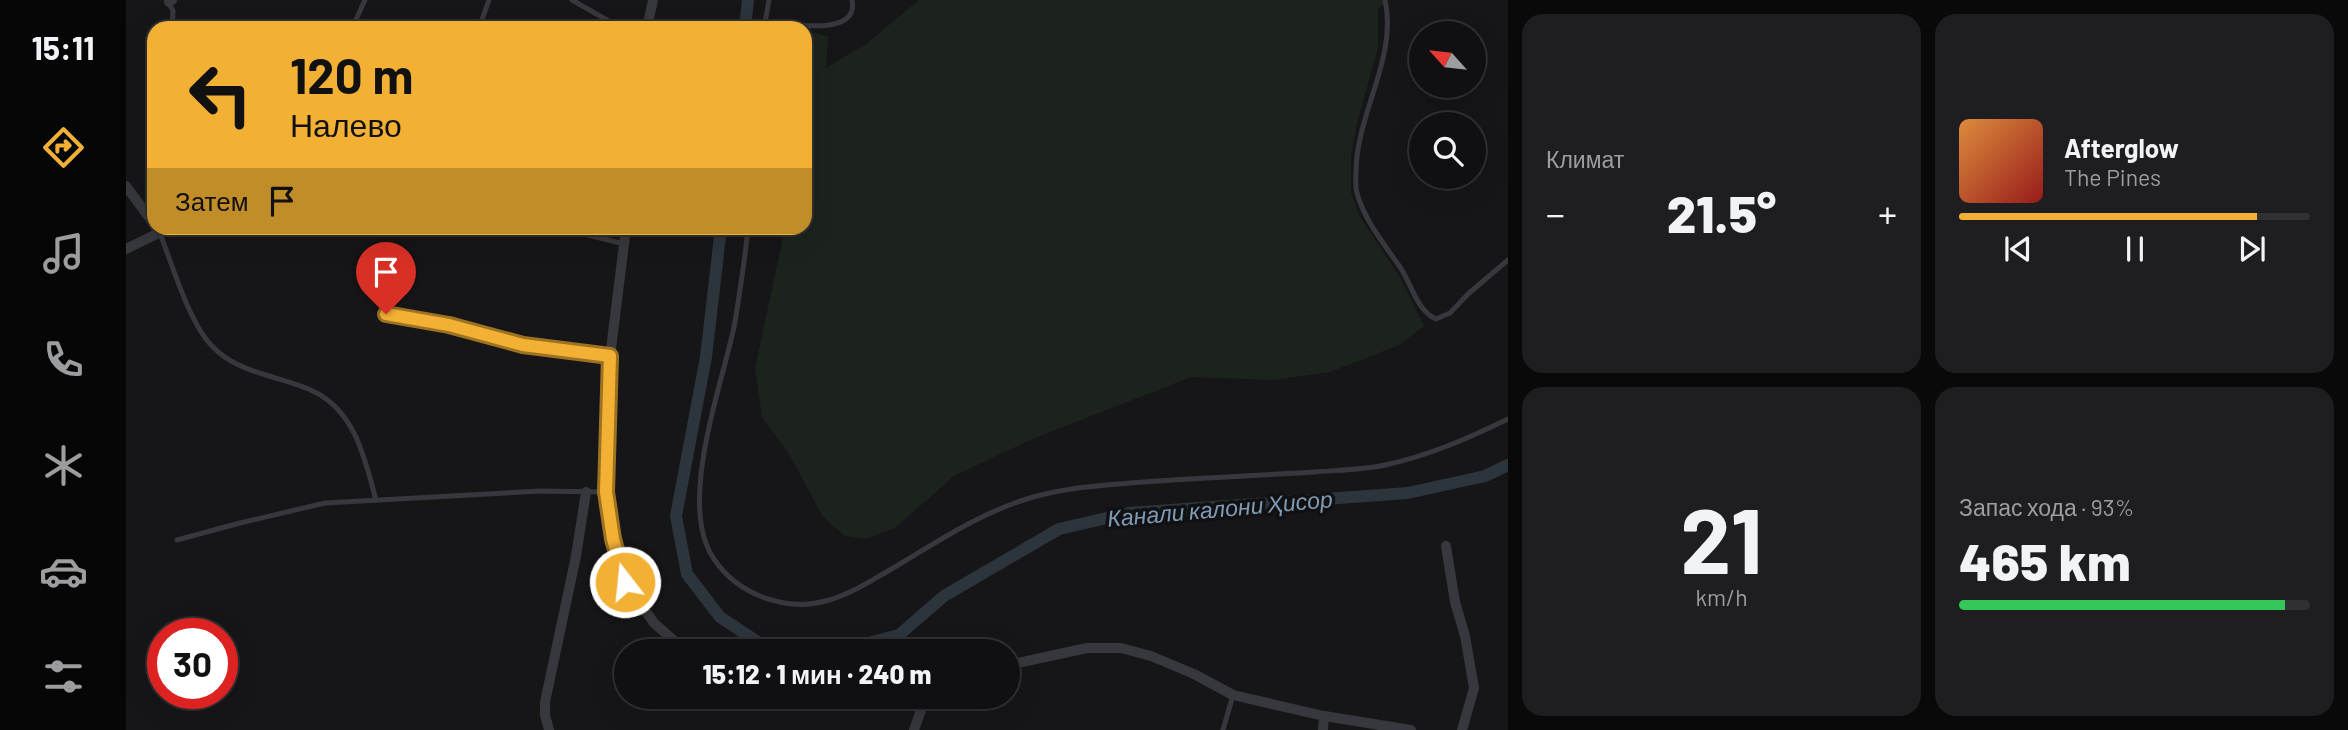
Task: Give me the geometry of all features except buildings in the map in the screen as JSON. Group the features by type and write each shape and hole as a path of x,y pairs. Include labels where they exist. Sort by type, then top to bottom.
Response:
{"street":[{"path":"648,21 653,0"},
{"path":"126,186 147,211"},
{"path":"126,249 148,235"},
{"path":"625,235 610,356 606,492 613,539 625,582 654,623 672,639"},
{"path":"386,314 449,325 523,345 610,356"},
{"path":"549,730 545,702 576,556 586,492"},
{"path":"1446,546 1455,603 1465,636 1474,688 1462,730"},
{"path":"1020,662 1087,648 1121,648 1151,656 1194,674 1233,695 1324,716 1411,730"},
{"path":"914,730 921,709"},
{"path":"1323,730 1324,716"}],"lane":[{"path":"355,21 365,0"},
{"path":"482,21 489,0"},
{"path":"572,0 609,21"},
{"path":"766,21 769,0"},
{"path":"812,27 832,25 849,14 853,6 852,0"},
{"path":"1385,0 1385,49 1362,125 1356,155 1356,192 1365,214 1416,296 1431,317 1436,319 1450,313 1508,260"},
{"path":"170,1 172,21"},
{"path":"163,235 195,321 206,341 226,359 249,370 315,392 337,408 352,427 376,500"},
{"path":"588,235 624,244"},
{"path":"747,235 734,323 706,451 698,505 700,527 713,558 726,575 747,591 770,599 806,604 827,601 852,591 972,521 1007,505 1055,491 1162,480 1384,465 1476,434 1508,419"},
{"path":"177,540 325,503 541,491 606,492"},
{"path":"1223,730 1233,695"}],"shaded area":[{"path":"919,0 1388,0 1378,9 1378,48 1357,123 1351,157 1351,193 1360,217 1400,277 1424,326 1399,345 1330,372 1274,380 1191,377 1030,440 954,476 895,528 865,539 845,536 823,517 789,454 762,417 755,368 784,235 812,235 812,33 828,36 826,68 866,44"}],"waterway":[{"name":"Канали калони Ҳисор","path":"746,21 748,0"},
{"name":"Канали калони Ҳисор","path":"720,235 706,357 676,516 687,574 720,617 753,639"},
{"name":"Канали калони Ҳисор","path":"884,639 899,635 944,596 1059,529 1129,513 1408,493 1485,476 1508,465"}],"route":[{"path":"386,314 449,325 523,345 610,356 606,492 613,539 625,582"}]}
